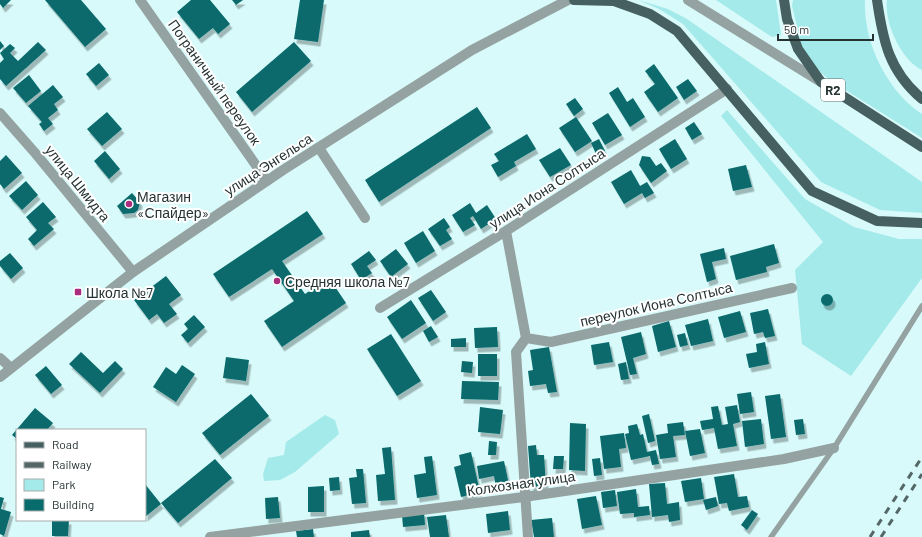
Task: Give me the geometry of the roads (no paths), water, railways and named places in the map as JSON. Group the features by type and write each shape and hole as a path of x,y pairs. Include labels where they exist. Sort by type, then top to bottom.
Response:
{"main road":[{"path":"574,0 614,1 650,14 677,31 812,191 877,221 922,223"},
{"name":"R2","path":"784,0 787,19 798,50 821,82 922,147"},
{"path":"877,0 881,27 890,59 907,86 922,99"}],"street":[{"name":"Пограничный переулок","path":"140,0 267,181"},
{"name":"улица Энгельса","path":"0,377 133,272 267,181 472,50 568,0"},
{"path":"688,0 821,82"},
{"name":"улица Иона Солтыса","path":"380,308 506,231 727,89"},
{"name":"улица Шмидта","path":"0,113 133,272"},
{"path":"319,148 365,218"},
{"path":"506,231 526,338 516,352 524,497 528,537"},
{"name":"переулок Иона Солтыса","path":"526,338 552,342 792,288"},
{"path":"0,358 11,368"},
{"name":"Колхозная улица","path":"210,537 524,497 784,459 834,448"}],"lane":[{"path":"771,537 834,448 922,306"}],"railway":[{"path":"870,537 922,457"},
{"path":"881,537 922,474"}],"place":[{"name":"Магазин «Спайдер»","path":"129,204"},
{"name":"Средняя школа №7","path":"277,281"},
{"name":"Школа №7","path":"78,292"}]}
